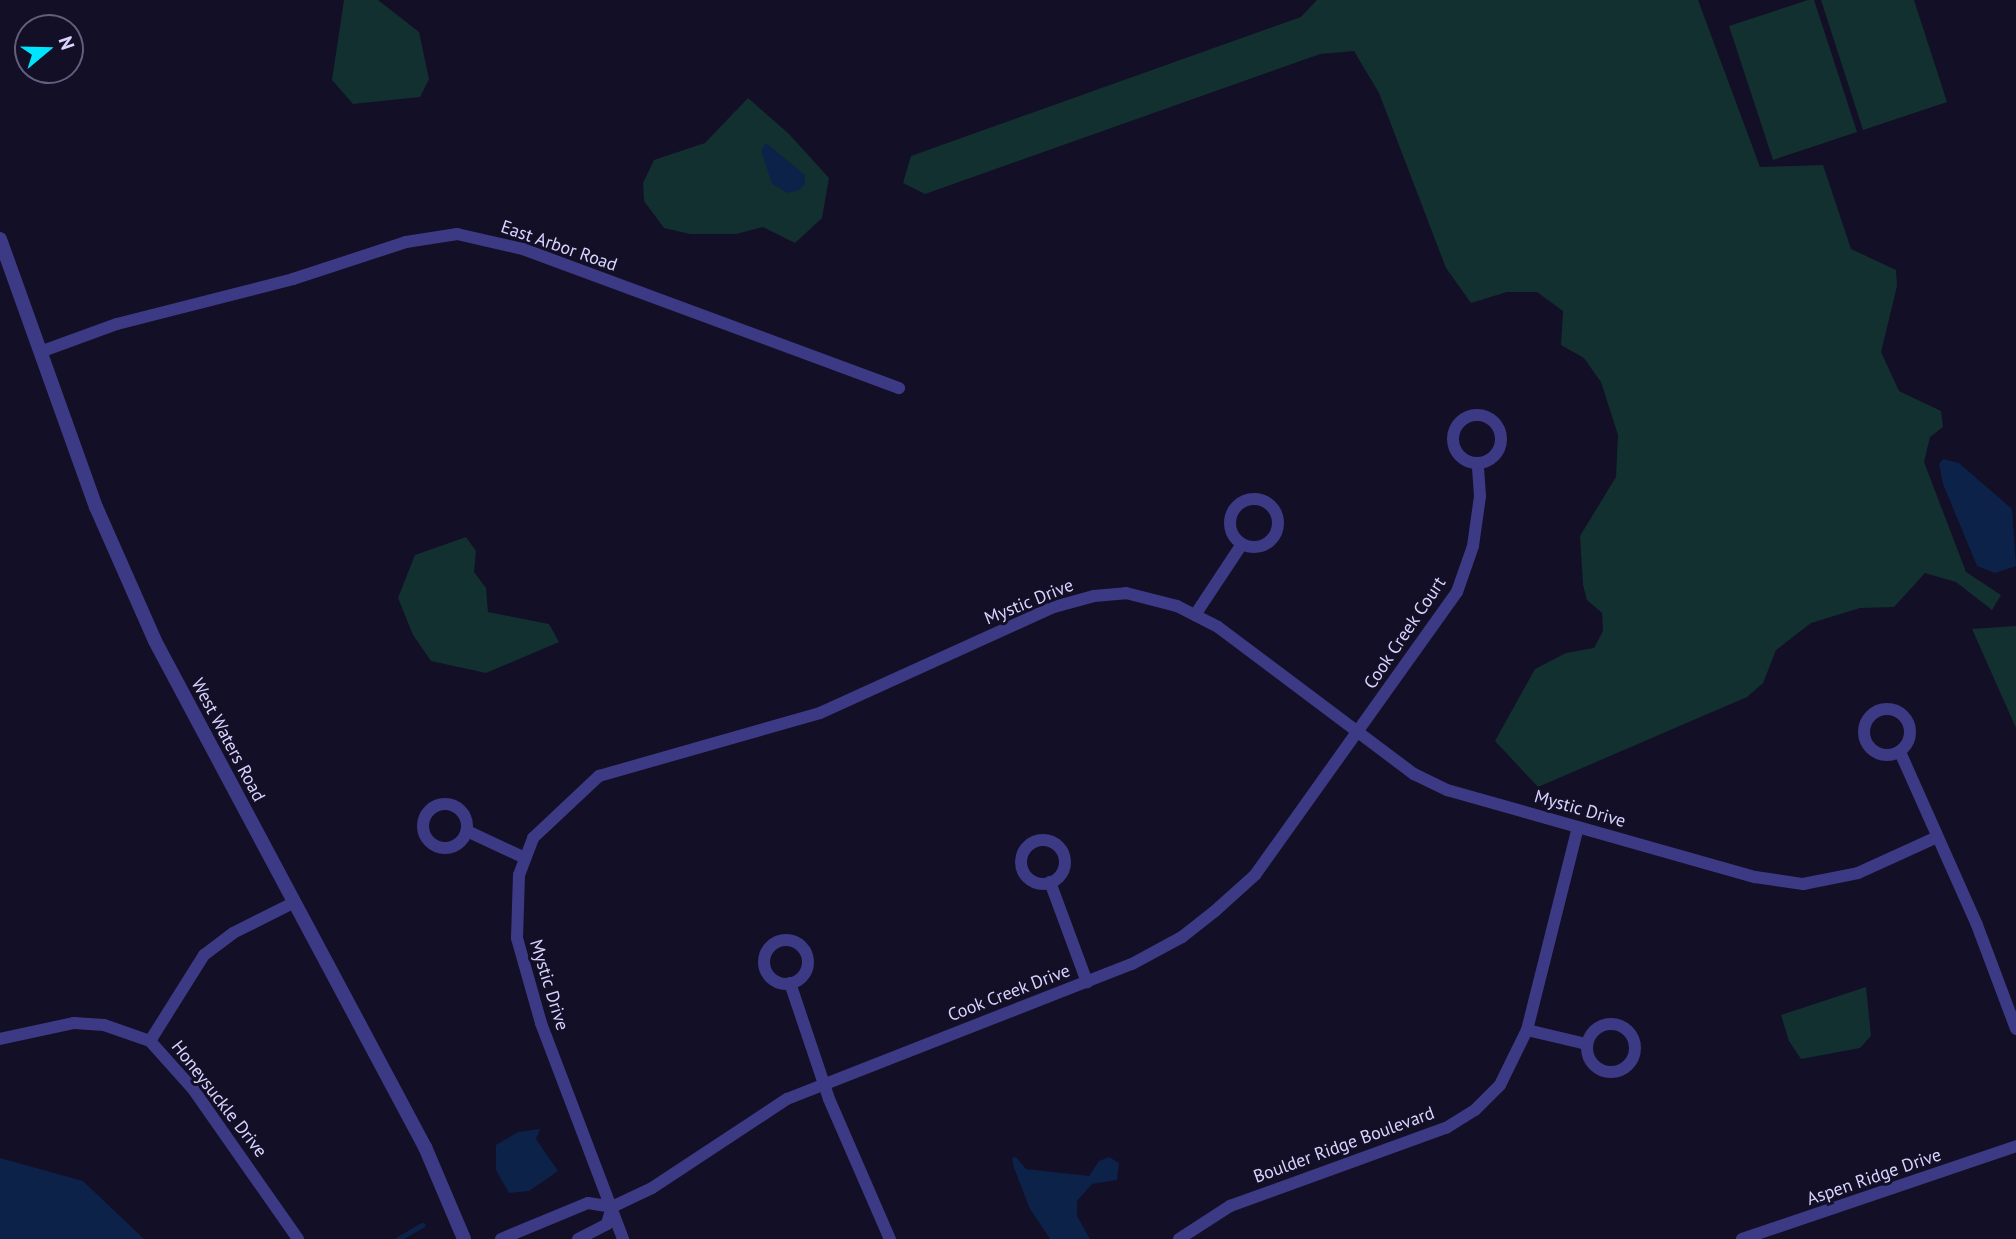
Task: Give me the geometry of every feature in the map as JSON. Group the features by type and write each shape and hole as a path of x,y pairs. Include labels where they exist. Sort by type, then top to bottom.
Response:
{"street":[{"name":"East Arbor Road","path":"40,352 117,324 293,279 406,242 457,234 523,249 899,388"},
{"name":"West Waters Road","path":"0,239 96,507 155,641 425,1147 464,1239"},
{"name":"Cook Creek Court","path":"1358,734 1457,592 1473,546 1480,496 1478,464"},
{"path":"1195,615 1242,544"},
{"name":"Mystic Drive","path":"623,1239 541,1023 517,938 519,875 547,820 599,776 820,713 1054,607 1094,596 1126,593 1153,597 1218,627 1414,774 1447,790 1755,877 1803,884 1858,873 1937,837"},
{"name":"Cook Creek Drive","path":"501,1239 588,1203 612,1207 708,1153 753,1118 824,1085 1159,951 1215,911 1255,875 1358,734"},
{"path":"1900,752 2016,1029"},
{"name":"Boulder Ridge Boulevard","path":"1179,1239 1195,1225 1230,1206 1446,1128 1475,1110 1500,1085 1527,1030 1578,827"},
{"path":"467,831 525,859"},
{"path":"1050,882 1087,982"},
{"path":"150,1041 204,955 233,933 293,903"},
{"path":"790,983 824,1085 890,1239"},
{"name":"Honeysuckle Drive","path":"0,1040 74,1023 104,1025 150,1041 201,1100 298,1239"},
{"path":"1527,1030 1586,1044"},
{"name":"Aspen Ridge Drive","path":"1742,1239 2016,1146"},
{"name":"Cook Creek Drive","path":"578,1239 607,1224 612,1207"}],"green space":[{"path":"344,0 378,0 419,32 429,79 420,97 353,104 332,80"},
{"path":"1317,0 1698,0 1760,167 1823,165 1851,249 1896,270 1897,286 1881,352 1899,391 1941,411 1943,427 1930,437 1924,462 1966,572 2001,595 1992,610 1956,582 1925,573 1894,607 1860,608 1811,623 1776,650 1763,683 1747,697 1538,787 1495,741 1535,669 1566,653 1594,648 1603,631 1602,613 1587,600 1583,585 1580,536 1616,477 1618,435 1601,382 1584,358 1561,345 1563,311 1537,292 1507,292 1471,303 1446,268 1379,93 1354,51 1320,54 925,194 903,183 911,156 1301,17"},
{"path":"1814,0 1857,132 1773,160 1729,26"},
{"path":"1821,0 1914,0 1947,102 1863,130"},
{"path":"748,98 789,134 829,178 822,218 795,243 763,227 736,234 690,234 664,228 644,201 643,183 654,160 705,143"},
{"path":"466,537 476,551 474,572 486,588 488,612 549,624 559,642 486,673 431,661 413,635 398,598 415,555"},
{"path":"2016,626 2016,728 1972,629"},
{"path":"1866,987 1871,1036 1860,1048 1801,1059 1789,1041 1781,1015"}],"water":[{"path":"766,143 805,175 805,184 799,190 788,193 772,184 761,150"},
{"path":"1943,459 1959,463 2012,509 2016,566 1995,573 1977,566 1943,484 1939,464"},
{"path":"540,1129 536,1139 558,1171 529,1191 509,1193 496,1170 496,1145 518,1132"},
{"path":"1016,1157 1026,1169 1089,1176 1099,1161 1109,1157 1119,1163 1117,1180 1092,1184 1077,1201 1077,1216 1090,1239 1050,1239 1030,1209 1014,1168 1012,1158"},
{"path":"0,1158 83,1181 144,1239 0,1239"}],"waterway":[{"path":"398,1239 422,1225"}]}
